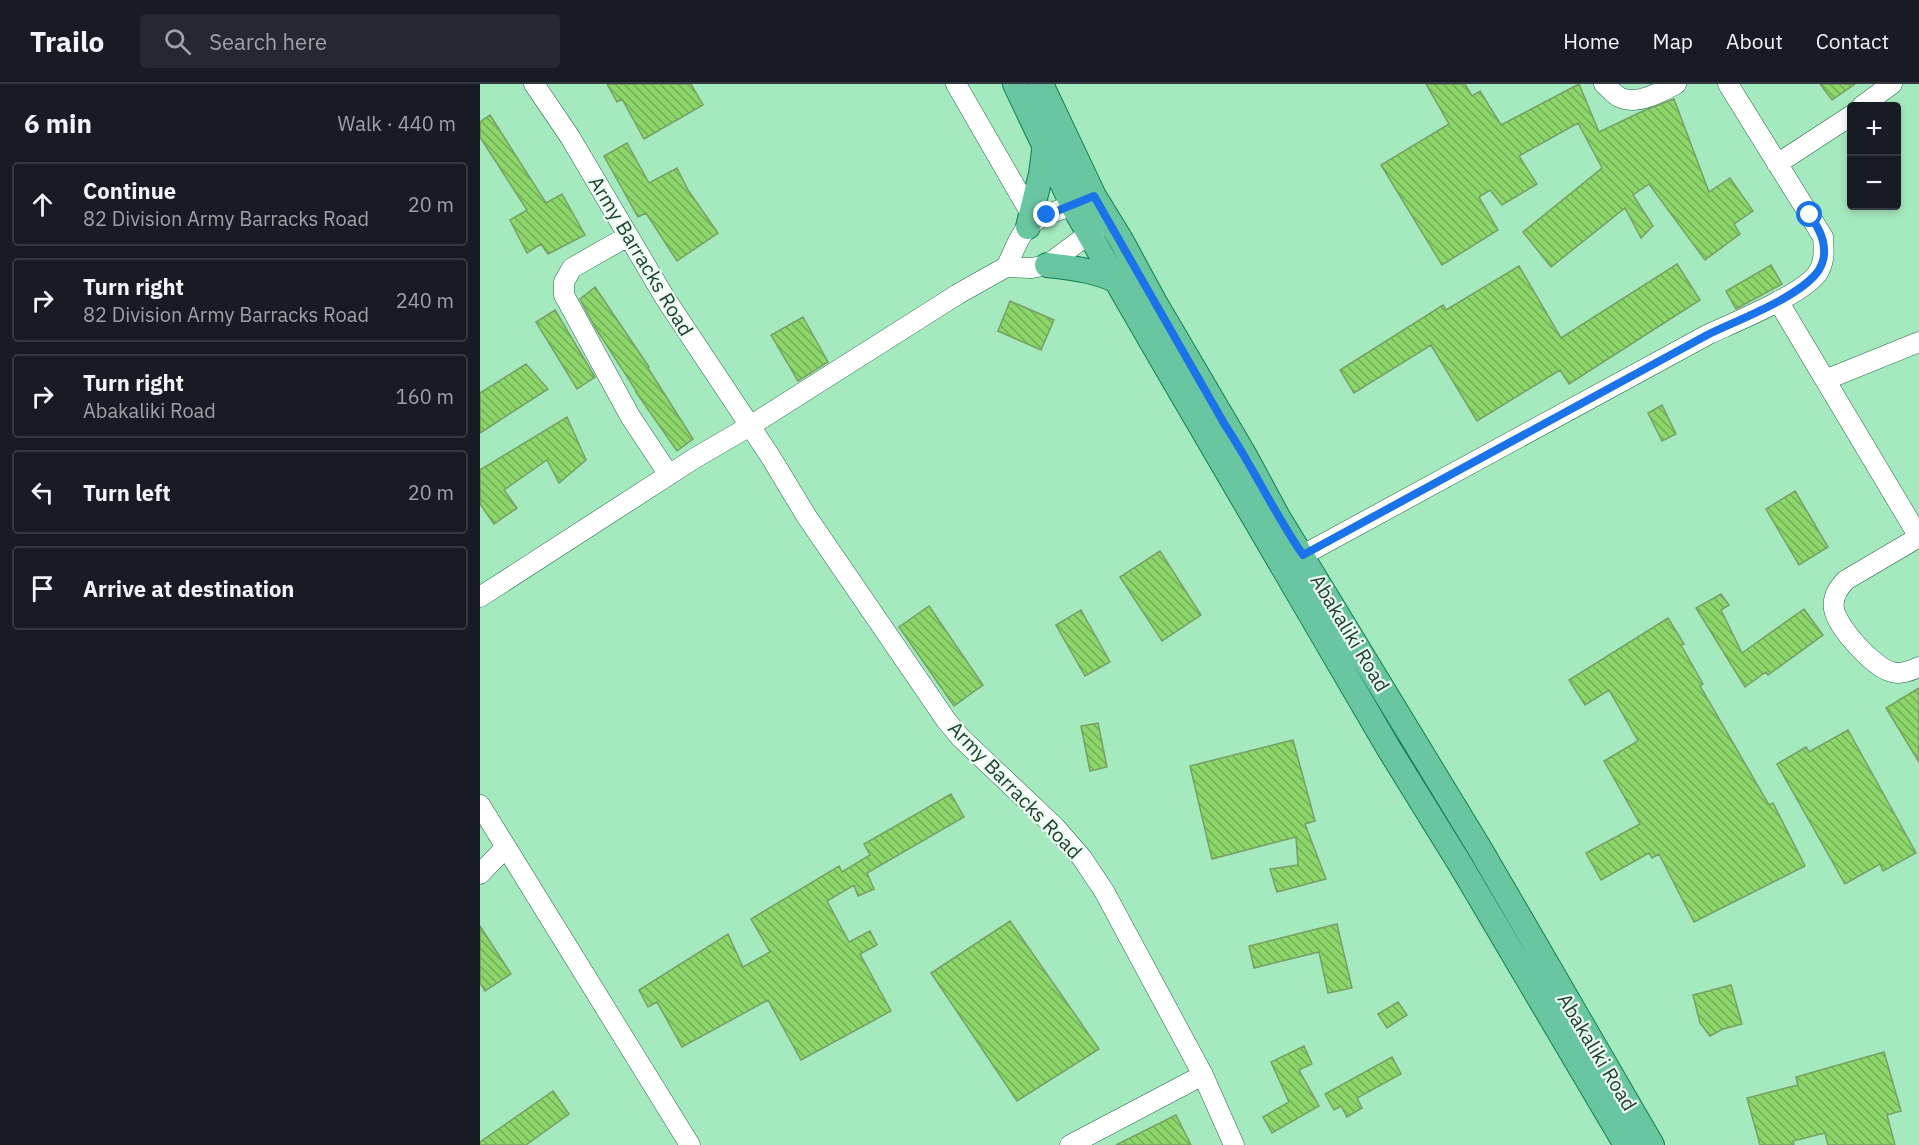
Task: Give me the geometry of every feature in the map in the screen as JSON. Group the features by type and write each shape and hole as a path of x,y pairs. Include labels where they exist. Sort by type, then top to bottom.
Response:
{"main road":[{"name":"Abakaliki Road","path":"1015,84 1045,143 1099,227 1119,282 1169,372 1389,750 1460,864 1626,1145"},
{"name":"Abakaliki Road","path":"1041,84 1084,201"},
{"path":"1030,221 1041,174 1045,143"},
{"name":"Abakaliki Road","path":"1099,227 1121,240 1225,425 1244,454 1278,518 1303,555 1480,849 1652,1145"},
{"path":"1047,265 1082,269 1103,274 1119,282"}],"street":[{"name":"Army Barracks Road","path":"534,84 570,137 665,298 807,517 946,720 961,738 1055,827 1082,858 1104,891 1203,1075 1234,1145"},
{"path":"956,84 1030,221"},
{"path":"1604,84 1618,96 1627,100 1661,92 1676,84"},
{"path":"1303,555 1709,334 1778,301 1808,282 1816,274 1825,252 1823,237 1728,84"},
{"path":"1867,102 1892,84"},
{"path":"1777,164 1847,118"},
{"path":"1006,267 1030,221 1084,201"},
{"path":"480,597 669,475 958,294 1006,267 1032,268 1047,265 1099,227"},
{"path":"628,236 572,268 564,282 564,296 630,416 669,475"},
{"path":"1778,301 1919,537 1846,580 1839,587 1833,602 1834,611 1843,627 1872,661 1893,673 1902,673 1919,667"},
{"path":"1825,380 1919,342"},
{"path":"480,805 690,1145"},
{"path":"480,874 506,846"},
{"path":"1070,1145 1203,1075"}],"building":[{"path":"607,84 691,84 703,105 644,139 622,99 617,102"},
{"path":"1426,84 1465,84 1472,96 1480,91 1501,125 1579,84 1599,132 1674,99 1709,192 1730,178 1753,211 1734,224 1740,234 1705,260 1649,184 1633,195 1653,226 1641,238 1625,208 1551,267 1523,232 1602,168 1578,123 1519,156 1537,184 1502,205 1490,190 1479,197 1498,230 1442,265 1381,165 1449,124"},
{"path":"1820,84 1855,84 1832,100"},
{"path":"490,115 546,203 562,194 585,235 548,254 541,244 527,253 510,220 527,210 480,137 480,122"},
{"path":"627,143 649,183 677,168 688,190 718,233 677,261 646,213 638,217 604,156"},
{"path":"1677,264 1700,300 1569,384 1560,370 1477,421 1431,345 1354,393 1340,370 1443,305 1446,310 1519,266 1561,338"},
{"path":"1771,265 1782,284 1736,309 1726,291"},
{"path":"595,287 649,367 693,439 677,451 636,392 580,299"},
{"path":"1010,301 1054,320 1041,350 998,331"},
{"path":"555,310 595,377 577,389 536,322"},
{"path":"803,317 828,362 798,381 771,335"},
{"path":"526,364 548,389 480,433 480,393"},
{"path":"1662,405 1676,434 1662,441 1648,413"},
{"path":"567,417 586,460 559,483 547,460 504,490 517,508 494,524 480,504 480,470"},
{"path":"1795,491 1828,547 1799,565 1766,509"},
{"path":"1160,551 1201,615 1162,641 1120,577"},
{"path":"1721,594 1729,605 1721,610 1742,653 1804,609 1823,635 1768,675 1766,672 1745,687 1696,608"},
{"path":"929,606 983,685 954,706 899,627"},
{"path":"1081,610 1110,662 1085,676 1056,625"},
{"path":"1668,618 1684,644 1681,645 1703,684 1700,686 1769,805 1773,803 1805,866 1694,922 1659,854 1652,858 1649,853 1601,880 1586,853 1640,824 1604,761 1638,741 1609,690 1585,705 1569,680"},
{"path":"1919,688 1919,762 1886,708"},
{"path":"1098,723 1107,767 1090,771 1081,726"},
{"path":"1848,730 1916,853 1883,871 1880,864 1845,884 1777,764 1806,747 1809,752"},
{"path":"1293,740 1315,821 1305,824 1326,879 1277,892 1270,869 1298,865 1296,837 1212,859 1190,766"},
{"path":"951,794 964,817 867,873 874,889 858,896 854,885 827,901 849,942 870,931 877,945 860,954 891,1011 801,1060 768,1000 682,1047 657,1002 648,1007 639,990 728,934 743,967 770,952 751,919 839,866 842,872 870,855 864,844"},
{"path":"1010,921 1099,1049 1017,1101 931,973"},
{"path":"1337,924 1352,988 1328,993 1319,952 1254,968 1249,946"},
{"path":"480,926 511,974 485,991 480,983"},
{"path":"1731,985 1742,1024 1723,1029 1710,1036 1700,1023 1693,995"},
{"path":"1398,1002 1407,1015 1387,1028 1378,1014"},
{"path":"1304,1046 1312,1064 1299,1070 1319,1106 1272,1133 1263,1117 1289,1102 1271,1062"},
{"path":"1884,1052 1901,1111 1887,1115 1895,1145 1828,1145 1825,1133 1793,1141 1794,1145 1760,1145 1747,1098 1798,1085 1796,1077"},
{"path":"1392,1057 1401,1074 1357,1098 1362,1108 1347,1117 1341,1106 1334,1110 1325,1094"},
{"path":"553,1091 569,1114 526,1145 480,1145 480,1142"},
{"path":"1176,1115 1191,1145 1116,1145"}],"route":[{"path":"1047,215 1094,196 1225,425 1244,454 1278,518 1303,555 1709,334 1778,301 1808,282 1822,264 1825,252 1823,237 1810,215"}]}
